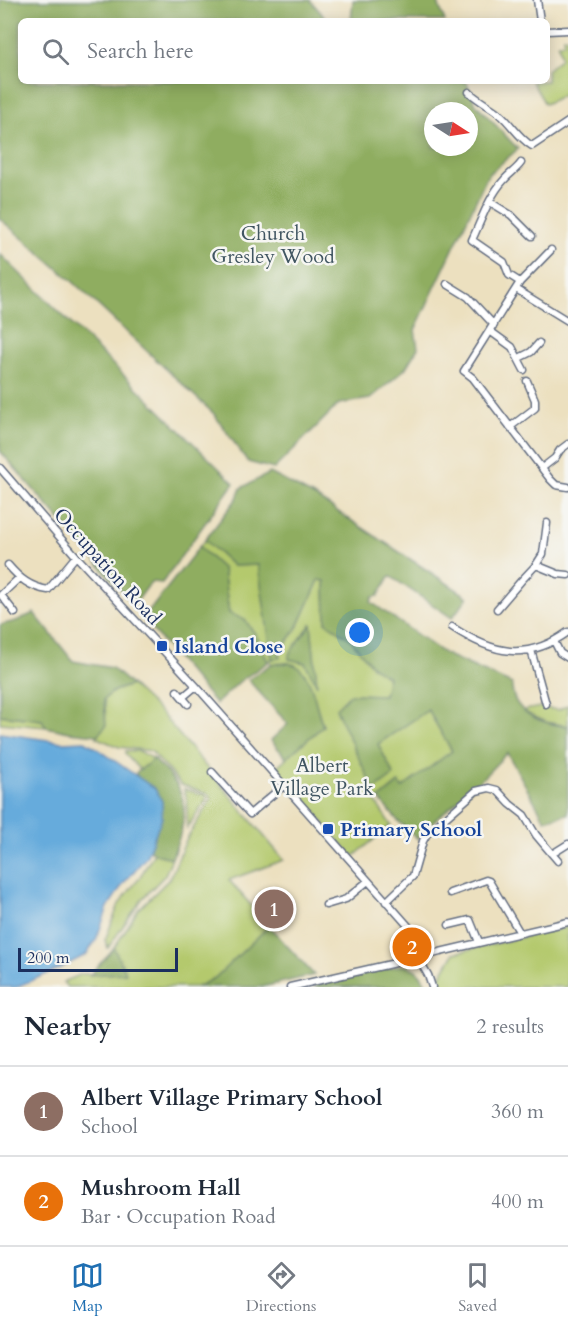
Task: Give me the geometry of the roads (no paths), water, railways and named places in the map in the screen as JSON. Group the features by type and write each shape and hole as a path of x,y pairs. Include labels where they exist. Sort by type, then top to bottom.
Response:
{"street":[{"path":"537,0 540,18"},
{"path":"550,31 568,30"},
{"path":"469,92 501,116 532,146 568,122"},
{"path":"520,282 509,274 504,262 471,240 504,179 521,163"},
{"path":"490,202 510,215 532,236"},
{"path":"550,250 520,282 464,371 473,378 556,485 568,487"},
{"path":"447,284 468,297 492,328 512,347 524,370"},
{"path":"516,289 568,321"},
{"path":"519,358 531,352 539,342"},
{"path":"510,427 535,408 535,400 527,381"},
{"path":"542,468 568,444"},
{"name":"Occupation Road","path":"0,468 433,954"},
{"path":"497,609 513,596 543,554 543,532 547,523"},
{"path":"8,565 19,578 34,587 48,590 76,556"},
{"path":"536,565 558,574 568,575"},
{"path":"15,613 1,595 19,578"},
{"path":"452,627 491,648 515,652 531,650 554,641 568,632"},
{"path":"455,638 459,632"},
{"path":"554,641 560,653 568,658"},
{"path":"531,650 538,689 546,704"},
{"path":"183,697 196,686"},
{"path":"177,691 188,704"},
{"path":"212,772 252,817 283,786"},
{"path":"386,902 413,876 423,841 428,834 476,791 482,789 497,790 518,809 558,861"},
{"path":"552,854 568,844"},
{"path":"450,893 486,880 489,881 520,933"},
{"path":"326,905 346,899 368,881"},
{"path":"449,925 470,920 479,942"},
{"path":"290,987 404,961 421,963 433,954 568,922"},
{"path":"421,963 429,975 432,987"}],"water":[{"path":"0,733 62,742 85,741 155,789 162,801 162,818 146,857 123,884 108,907 96,940 86,955 16,987 0,987"}],"place":[{"name":"Island Close","path":"162,646"},
{"name":"Primary School","path":"328,829"},
{"name":"Albert Village Primary School","path":"274,909"},
{"name":"Mushroom Hall","path":"412,947"}],"park label":[{"name":"Church Gresley Wood","path":"273,244"},
{"name":"Albert Village Park","path":"322,776"}]}
